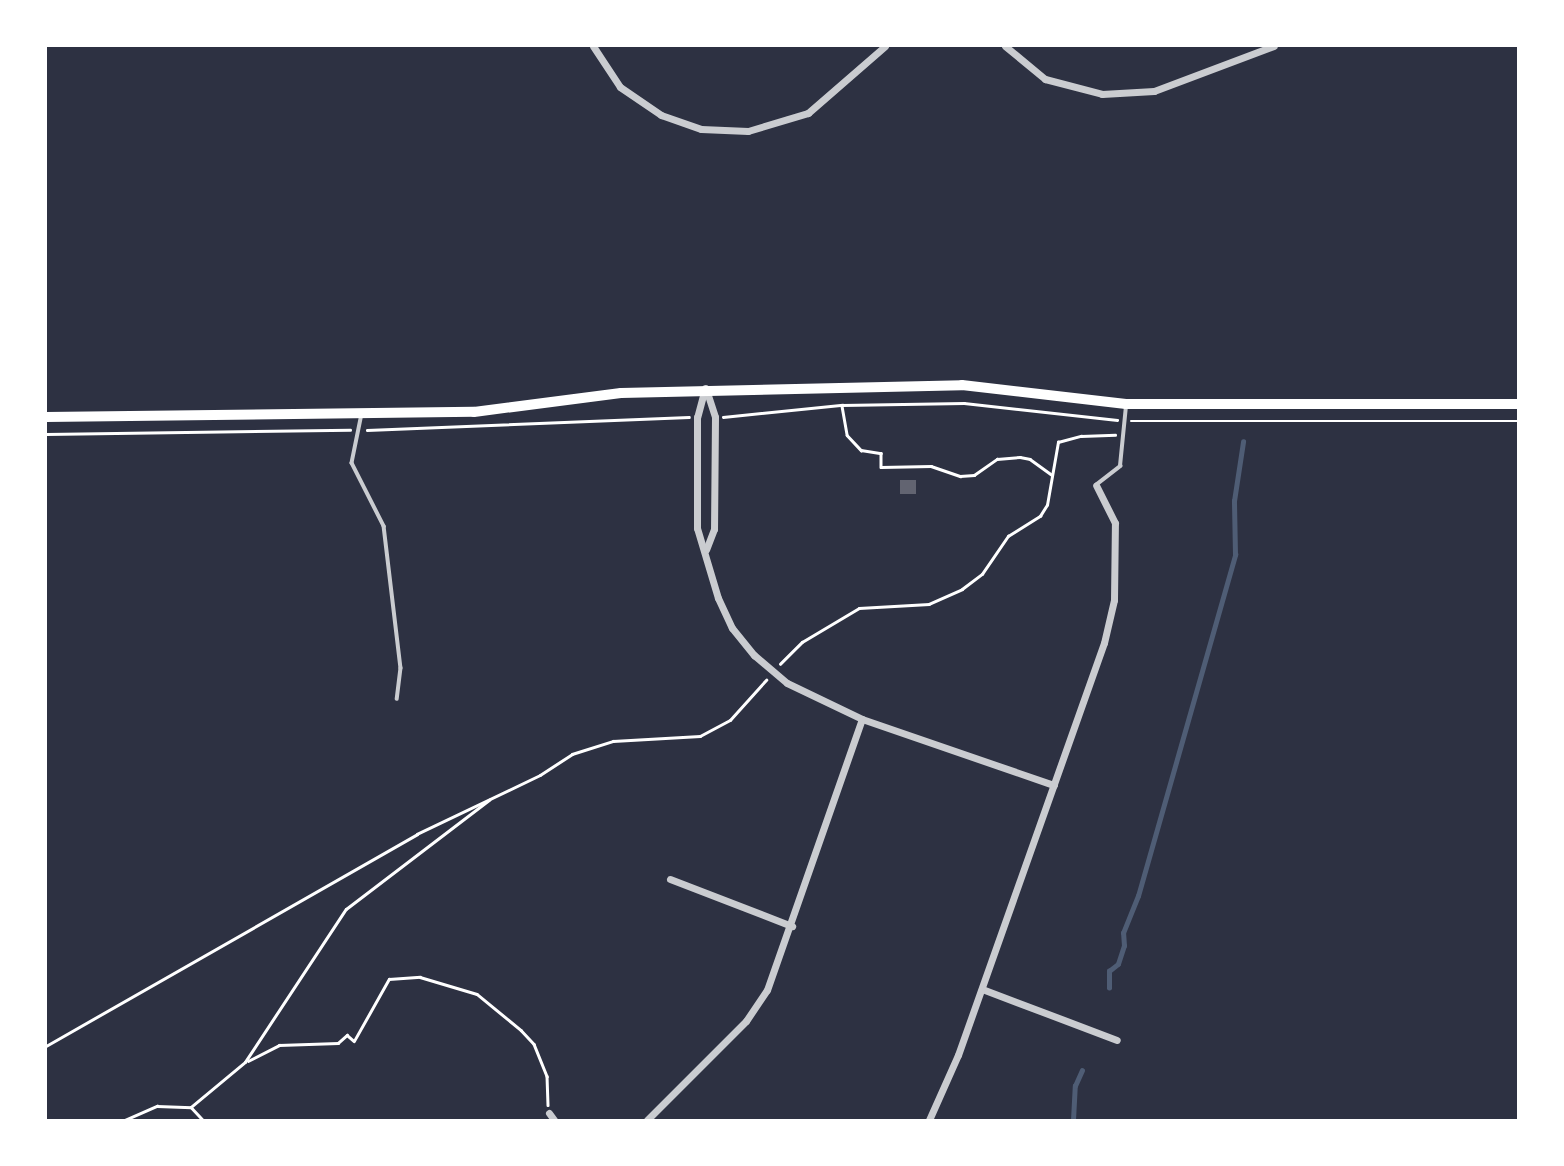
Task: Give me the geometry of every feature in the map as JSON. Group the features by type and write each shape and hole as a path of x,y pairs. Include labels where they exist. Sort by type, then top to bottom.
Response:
{"main road":[{"path":"46,417 499,410 621,393 705,388 961,385 1126,404 1518,404"}],"street":[{"path":"593,46 621,87 661,115 701,129 748,131 808,113 885,46"},
{"path":"1004,46 1045,79 1102,94 1154,91 1274,46"},
{"path":"705,388 697,417 697,528 706,550 718,598 732,628 754,655 787,683 862,719 1054,785"},
{"path":"705,388 715,417 714,529 706,550"},
{"path":"929,1121 982,989 1104,643 1114,600 1115,523 1096,485"},
{"path":"647,1121 746,1021 767,990 792,926 862,719"},
{"path":"670,880 792,926"},
{"path":"982,989 1117,1040"}],"lane":[{"path":"1096,485 1120,466 1126,404"},
{"path":"362,412 352,463 384,526 401,668 397,699"}],"path":[{"path":"735,417 860,404"},
{"path":"842,405 847,435 861,450 881,453 881,467 932,466 960,476 974,475 997,459 1020,457 1030,459 1051,474"},
{"path":"782,662 802,642 859,608 929,604 962,589 982,574 1008,536 1040,516 1047,505 1058,442 1081,436 1121,435"},
{"path":"46,1046 417,834 592,746 700,736 730,720 765,682"},
{"path":"245,1062 346,909 493,797"},
{"path":"125,1121 157,1106 191,1107 245,1062 279,1045 338,1043 347,1035 354,1041 389,979 420,977 477,994 521,1030 534,1044 547,1076 551,1117"},
{"path":"191,1107 203,1121"}],"building":[{"path":"900,480 916,480 916,494 900,494"}],"waterway":[{"path":"1109,988 1109,971 1118,964 1124,946 1123,933 1138,896 1235,555 1234,501 1243,442"},
{"path":"1073,1120 1075,1086 1082,1070"}]}
